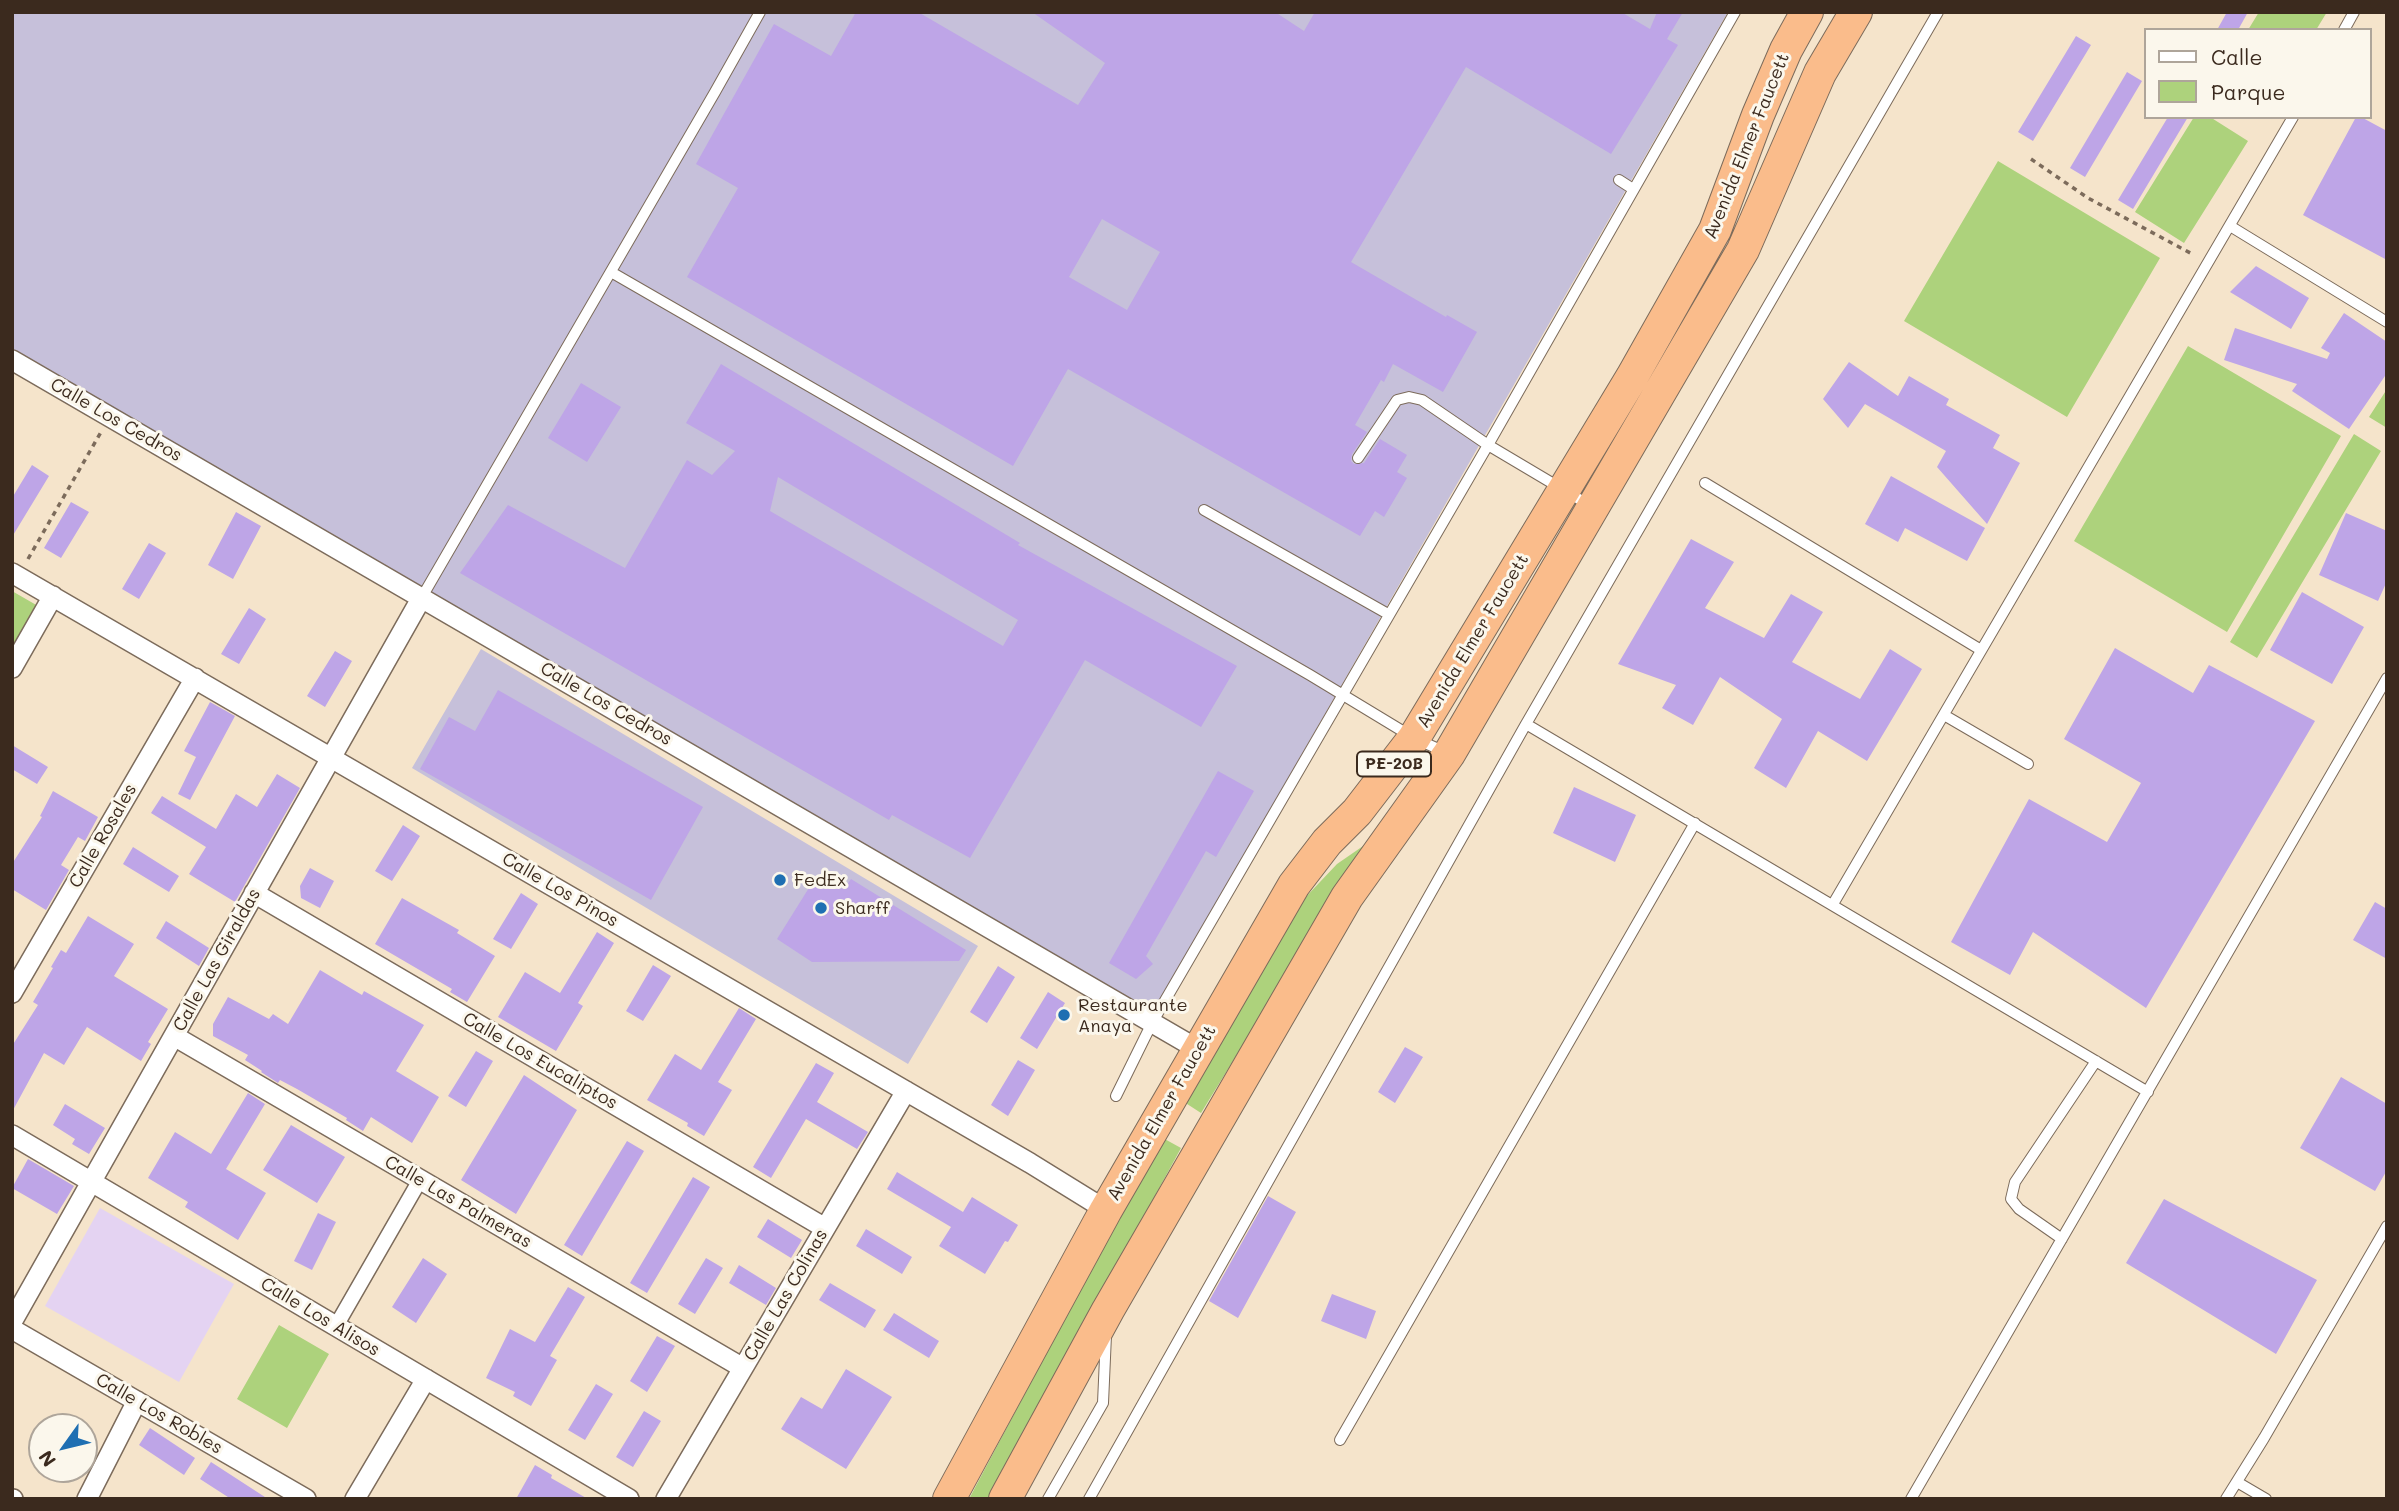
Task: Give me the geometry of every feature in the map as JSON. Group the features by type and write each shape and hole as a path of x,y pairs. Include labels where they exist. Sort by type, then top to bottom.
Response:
{"highway":[{"name":"Avenida Elmer Faucett","path":"949,1499 1106,1210 1294,885 1327,842 1357,812 1414,738 1632,377 1715,230 1767,93 1807,12"},
{"name":"Avenida Elmer Faucett","path":"1005,1499 1205,1139 1347,897 1449,754 1743,250 1820,73 1856,12"},
{"path":"1161,1115 1205,1139"}],"street":[{"name":"Calle Los Cedros","path":"12,360 1199,1051"},
{"name":"Calle Los Pinos","path":"15,575 906,1091 1106,1210"},
{"path":"12,668 53,596"},
{"name":"Calle Las Giraldas","path":"12,1322 422,597"},
{"name":"Calle Rosales","path":"12,993 195,678"},
{"name":"Calle Los Eucaliptos","path":"254,893 825,1228"},
{"name":"Calle Las Palmeras","path":"174,1037 743,1368"},
{"name":"Calle Las Colinas","path":"666,1499 906,1091"},
{"name":"Calle Los Alisos","path":"12,1135 629,1499"},
{"path":"336,1326 420,1180"},
{"name":"Calle Los Robles","path":"12,1329 137,1401 284,1493 306,1499"},
{"path":"355,1499 426,1379"},
{"path":"87,1499 137,1401"}],"lane":[{"path":"422,597 760,12"},
{"path":"1115,1096 1152,1023 1488,445 1735,12"},
{"path":"1089,1499 1526,724 1938,12"},
{"path":"2345,28 2354,12"},
{"path":"1833,904 2292,119"},
{"path":"1619,180 1633,189"},
{"path":"2230,226 2387,322"},
{"path":"611,272 1414,738 1449,754"},
{"path":"1358,458 1397,400 1409,397 1422,400 1488,445 1593,507"},
{"path":"1705,483 1981,650"},
{"path":"1204,510 1388,614"},
{"path":"1911,1499 2387,678"},
{"path":"1944,715 2028,764"},
{"path":"1526,724 2148,1092"},
{"path":"1340,1440 1695,823"},
{"path":"2062,1239 2019,1209 2011,1199 2015,1182 2096,1061"},
{"path":"2226,1499 2387,1226"},
{"path":"1048,1499 1103,1403 1108,1310"},
{"path":"2237,1482 2266,1499"}],"path":[{"path":"2031,159 2088,198 2209,262"},
{"path":"15,575 110,416"}],"shaded area":[{"path":"12,12 1728,12 1151,1017 12,354"},
{"path":"481,649 978,946 908,1064 412,768"},
{"path":"100,1208 234,1284 179,1382 45,1306"}],"green space":[{"path":"2259,12 2327,12 2317,28 2249,28"},
{"path":"2193,119 2213,119 2248,141 2184,243 2135,212"},
{"path":"1998,161 2160,258 2067,417 1904,321"},
{"path":"2188,346 2341,436 2227,632 2074,541"},
{"path":"2387,389 2387,428 2369,417"},
{"path":"2354,434 2381,451 2257,658 2230,642"},
{"path":"12,591 38,606 12,650"},
{"path":"1366,844 1201,1113 1184,1102 1302,901 1337,864"},
{"path":"1161,1137 1181,1148 990,1499 969,1499"},
{"path":"279,1325 329,1354 287,1428 237,1399"}],"building":[{"path":"856,12 918,12 1078,105 1105,63 1032,12 1275,12 1304,31 1315,12 1621,12 1650,29 1657,12 1683,12 1667,39 1678,45 1611,154 1466,67 1351,262 1477,332 1443,392 1393,364 1355,425 1367,432 1352,454 1351,461 1354,464 1364,463 1380,439 1407,455 1397,472 1407,478 1384,517 1375,511 1360,536 1068,369 1013,466 687,277 738,188 696,164 774,24 831,56","holes":["1102,219 1160,252 1127,310 1069,277"]},
{"path":"2227,12 2248,12 2239,28 2218,28"},
{"path":"2076,36 2091,45 2033,141 2018,132"},
{"path":"2127,72 2142,81 2085,177 2070,168"},
{"path":"2167,119 2187,119 2133,209 2118,200"},
{"path":"2355,119 2365,119 2387,131 2387,260 2303,215"},
{"path":"2256,266 2309,298 2291,329 2230,292"},
{"path":"2344,313 2387,342 2387,373 2349,429 2292,391 2297,384 2224,360 2235,328 2327,359 2330,353 2321,348"},
{"path":"1849,362 1898,396 1909,376 1949,399 1946,405 2000,435 1993,448 2020,463 1987,524 1937,467 1946,451 1865,404 1848,428 1823,399"},
{"path":"721,364 1020,543 1018,545 1237,666 1201,727 1085,660 970,858 892,815 889,820 460,573 508,505 625,568 687,460 712,475 735,451 686,423","holes":["778,477 1018,620 1003,646 770,511"]},
{"path":"581,383 621,407 587,462 548,438"},
{"path":"32,465 49,476 12,537 12,498"},
{"path":"1891,476 1985,528 1967,561 1905,528 1898,542 1865,524"},
{"path":"71,502 89,512 61,558 44,548"},
{"path":"236,512 261,526 233,579 208,565"},
{"path":"2346,513 2387,531 2387,581 2378,601 2319,575"},
{"path":"1691,539 1734,562 1705,608 1764,638 1791,594 1823,612 1792,662 1860,699 1890,649 1922,669 1867,761 1818,731 1786,788 1754,768 1782,719 1720,677 1693,725 1662,708 1676,685 1618,664"},
{"path":"149,543 166,553 139,599 122,589"},
{"path":"2302,592 2364,627 2332,684 2270,650"},
{"path":"249,608 266,619 239,664 221,654"},
{"path":"2115,648 2193,693 2209,665 2315,721 2146,1008 2033,932 2010,975 1951,942 2029,799 2107,842 2141,783 2064,739"},
{"path":"335,651 352,661 325,707 307,696"},
{"path":"498,690 703,807 651,900 420,769 449,717 475,731"},
{"path":"210,702 235,716 190,800 178,794 196,757 184,751"},
{"path":"12,745 48,767 37,784 12,769"},
{"path":"1218,771 1254,791 1216,857 1206,851 1146,956 1153,964 1136,979 1109,963"},
{"path":"277,774 300,788 235,902 189,874 206,847 151,813 162,796 216,829 236,794 257,807"},
{"path":"1574,787 1636,815 1615,862 1553,833"},
{"path":"53,791 98,817 85,841 78,837 61,865 69,870 46,910 12,889 12,864 42,817 40,816"},
{"path":"403,825 420,836 392,881 375,871"},
{"path":"133,847 179,876 169,892 123,864"},
{"path":"310,868 334,881 320,908 301,898 300,886"},
{"path":"851,879 966,950 959,961 812,962 777,939 812,883 844,889"},
{"path":"521,893 538,904 511,949 493,939"},
{"path":"402,898 459,930 457,933 495,956 467,1002 450,992 452,989 375,944"},
{"path":"2375,902 2387,909 2387,959 2353,940"},
{"path":"88,916 134,944 114,976 168,1009 148,1042 151,1044 141,1061 87,1027 64,1065 44,1053 12,1112 12,1046 38,1005 33,1002 53,968 51,967 61,950 66,953"},
{"path":"166,921 209,948 199,966 156,938"},
{"path":"597,932 614,943 578,1003 583,1006 556,1051 498,1017 525,972 560,993"},
{"path":"653,965 671,976 643,1021 626,1011"},
{"path":"998,966 1015,977 987,1023 970,1012"},
{"path":"320,970 362,995 364,991 424,1025 396,1071 439,1097 412,1143 371,1117 363,1131 346,1120 347,1118 297,1089 280,1080 278,1083 245,1060 248,1055 213,1036 213,1024 228,997 269,1019 273,1014 288,1024"},
{"path":"1048,992 1065,1003 1037,1049 1020,1038"},
{"path":"739,1008 756,1019 718,1082 732,1090 704,1136 687,1126 688,1123 647,1100 675,1054 701,1070"},
{"path":"1405,1047 1423,1057 1395,1103 1378,1092"},
{"path":"476,1051 493,1061 466,1107 448,1096"},
{"path":"1018,1060 1035,1070 1008,1116 991,1105"},
{"path":"816,1063 834,1073 817,1102 868,1132 857,1149 806,1119 771,1178 753,1167"},
{"path":"524,1075 577,1110 516,1214 461,1180"},
{"path":"2341,1077 2387,1104 2387,1170 2375,1191 2300,1148"},
{"path":"248,1093 265,1104 226,1169 266,1193 238,1240 185,1207 188,1202 148,1178 175,1132 211,1154"},
{"path":"65,1104 105,1128 89,1154 72,1144 75,1139 53,1125"},
{"path":"291,1125 345,1157 317,1203 263,1170"},
{"path":"627,1141 644,1151 582,1256 564,1245"},
{"path":"28,1159 74,1186 57,1214 12,1188"},
{"path":"897,1172 963,1212 972,1197 1018,1225 985,1274 939,1246 951,1227 887,1189"},
{"path":"693,1177 710,1187 647,1293 630,1283"},
{"path":"1268,1196 1296,1212 1238,1318 1209,1301"},
{"path":"2164,1199 2317,1280 2276,1354 2126,1263"},
{"path":"318,1213 336,1222 312,1270 294,1261"},
{"path":"768,1219 802,1240 791,1258 757,1237"},
{"path":"866,1229 912,1257 902,1274 856,1246"},
{"path":"423,1258 447,1274 416,1323 392,1307"},
{"path":"706,1258 723,1268 695,1314 678,1304"},
{"path":"739,1265 776,1288 766,1305 729,1283"},
{"path":"830,1283 876,1310 865,1328 819,1300"},
{"path":"568,1287 585,1297 550,1356 557,1360 531,1406 513,1396 515,1392 486,1378 510,1329 535,1342"},
{"path":"1332,1294 1376,1311 1366,1339 1321,1321"},
{"path":"894,1313 939,1341 929,1358 883,1330"},
{"path":"657,1336 675,1346 647,1392 630,1381"},
{"path":"846,1369 892,1397 846,1469 781,1429 801,1397 822,1409"},
{"path":"596,1384 613,1394 585,1440 568,1430"},
{"path":"644,1411 661,1421 633,1467 616,1457"},
{"path":"150,1428 195,1458 184,1475 139,1445"},
{"path":"211,1462 268,1499 231,1499 200,1479"},
{"path":"535,1465 552,1475 551,1478 588,1499 516,1499"}],"place":[{"name":"FedEx","path":"780,880"},
{"name":"Sharff","path":"821,908"},
{"name":"Restaurante Anaya","path":"1064,1015"}]}
